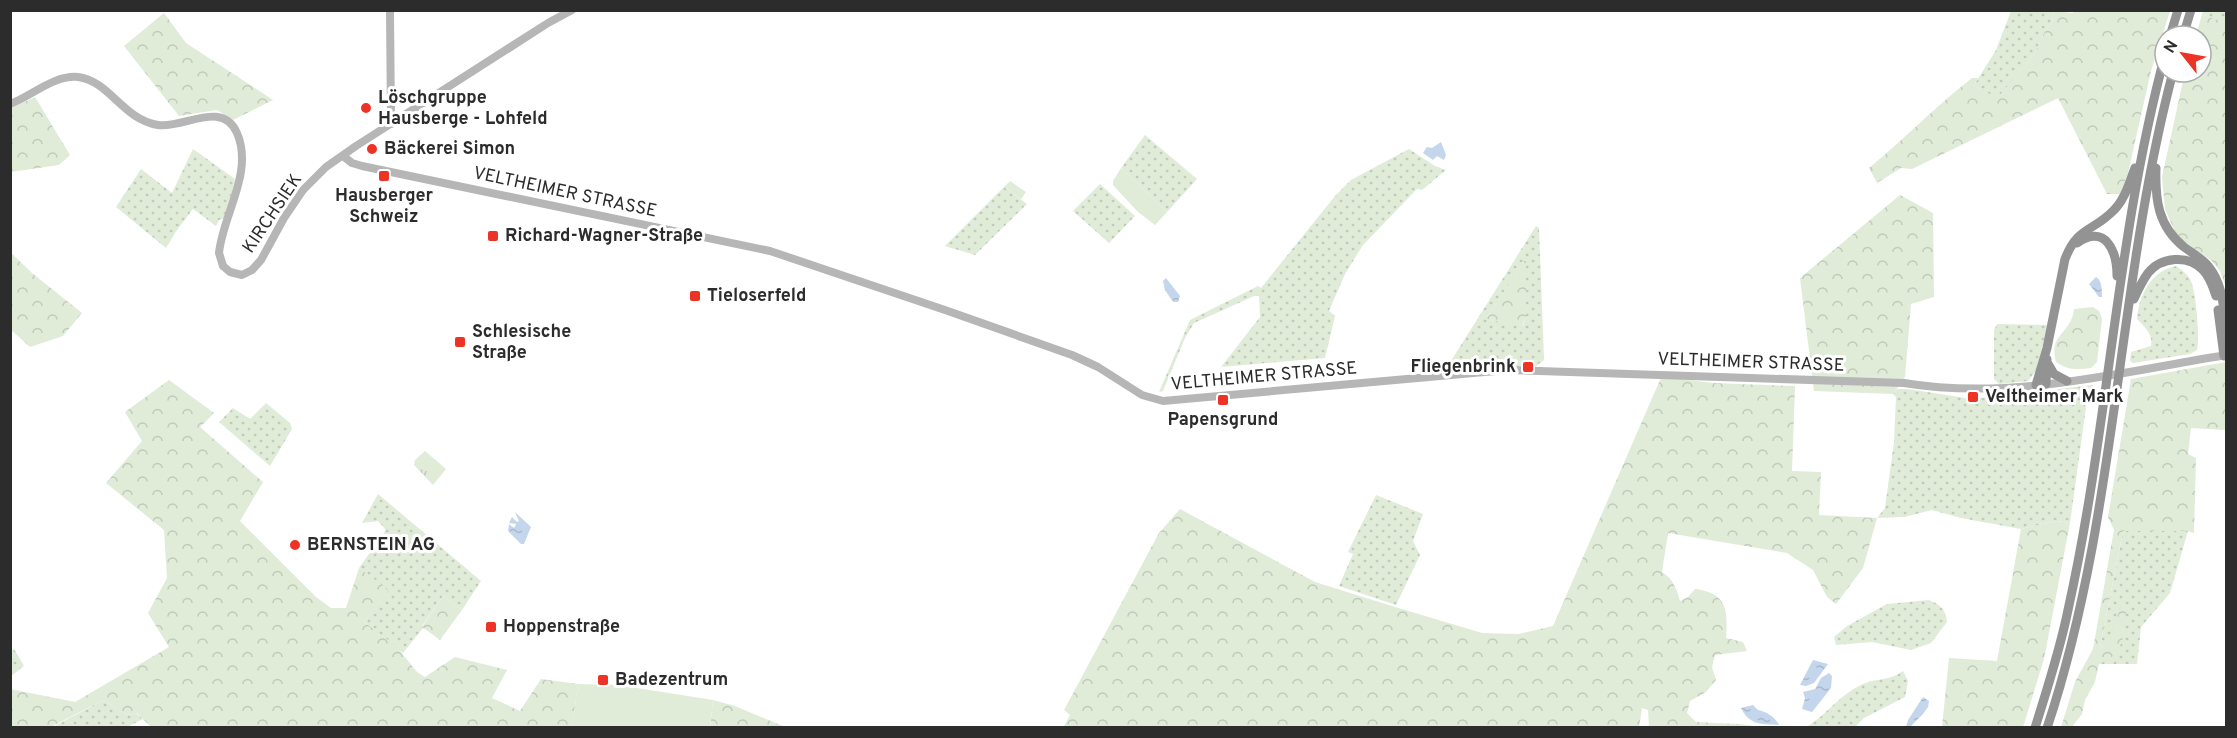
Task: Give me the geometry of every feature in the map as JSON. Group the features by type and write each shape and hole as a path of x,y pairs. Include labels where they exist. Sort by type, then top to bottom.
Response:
{"highway":[{"path":"2035,728 2059,648 2076,572 2116,309 2143,149 2158,84"},
{"path":"2048,728 2071,650 2090,563 2144,211 2170,84"},
{"path":"2157,144 2155,189 2159,214 2170,234 2208,266 2214,274 2222,296 2226,324"},
{"path":"2041,384 2065,259 2079,235 2107,216 2123,197 2143,149"},
{"path":"2065,259 2076,243 2084,238 2095,237 2105,240 2114,252 2117,261 2116,309"},
{"path":"2128,315 2139,288 2147,274 2156,266 2174,260 2189,261 2203,270 2217,297 2225,355"},
{"path":"2041,384 2047,362 2047,348"},
{"path":"2047,362 2054,374 2067,381"}],"main road":[{"path":"390,10 391,124"},
{"name":"KIRCHSIEK","path":"10,104 53,82 78,77 100,86 130,114 146,122 166,126 214,116 228,121 238,135 241,158 233,202 219,253 226,270 238,275 247,273 256,267 303,190 326,167 548,23 572,10"},
{"name":"VELTHEIMER STRASSE","path":"343,156 352,163 362,166 770,251 945,309 1072,355 1098,367 1142,395 1163,401 1507,370 1904,383 1957,389 2067,381 2225,355"}],"green space":[{"path":"2074,10 2170,11 2166,24 2153,24 2153,65 2128,173 2120,194 2107,194 2058,98 1912,169 1901,168 1877,183 1869,168 1946,100 1972,78 1978,78 1974,85 1997,98 2034,55 2052,22 2054,11 2073,13"},
{"path":"2011,11 2054,11 2052,22 2034,55 1997,99 1974,85 1996,50"},
{"path":"2203,11 2226,11 2226,24 2202,14"},
{"path":"164,13 186,43 273,100 233,120 217,110 179,116 124,46"},
{"path":"2202,14 2226,24 2226,287 2220,271 2212,261 2182,240 2175,232 2165,209 2162,177 2182,84 2213,84 2213,24 2199,24"},
{"path":"35,97 70,155 59,165 11,172 11,108"},
{"path":"1145,135 1197,179 1167,212 1121,168"},
{"path":"193,149 235,179 226,218 219,220 216,226 193,209 166,248 116,207 141,169 172,193"},
{"path":"1409,149 1435,166 1446,170 1422,190 1417,189 1363,245 1345,274 1329,311 1335,316 1325,358 1221,367 1260,317 1259,296 1254,296 1194,323 1185,338 1163,391 1159,392 1190,320 1258,286 1261,288 1335,196 1351,180"},
{"path":"1121,168 1167,212 1155,225 1138,212 1113,185"},
{"path":"1010,181 1026,192 1021,199 1004,187"},
{"path":"1100,184 1135,216 1109,243 1073,211"},
{"path":"1004,187 1027,204 975,255 945,246"},
{"path":"1900,195 1933,213 1934,297 1911,304 1905,377 1893,394 1814,391 1800,278"},
{"path":"1536,226 1539,228 1544,360 1536,366 1444,372","holes":["1525,260 1526,316 1523,326 1486,319"]},
{"path":"10,252 32,273 82,313 63,336 30,347 11,330"},
{"path":"1526,258 1526,316 1522,327 1486,319"},
{"path":"2176,266 2187,275 2192,284 2197,314 2197,350 2190,354 2133,363 2130,361 2131,352 2151,346 2150,334 2137,319 2140,301 2153,279 2167,269"},
{"path":"2093,307 2099,311 2102,319 2097,362 2091,368 2081,369 2060,365 2056,362 2055,345 2069,323 2074,309"},
{"path":"1997,324 2048,325 2036,371 2028,381 1999,384 1994,379 1994,330"},
{"path":"2226,362 2226,430 2191,428 2188,454 2196,458 2194,533 2188,531 2123,531 2100,647 2106,648 2121,606 2126,609 2122,641 2112,657 2099,664 2095,682 2085,700 2082,714 2072,727 2061,727 2075,682 2093,649 2114,530 2108,517 2131,379"},
{"path":"1664,377 1713,383 1795,386 1792,471 1821,472 1819,515 1877,518 1863,568 1836,604 1827,597 1813,570 1787,553 1668,533 1662,572 1672,581 1680,601 1688,597 1695,589 1714,594 1726,611 1726,638 1743,642 1747,651 1715,655 1712,667 1716,680 1706,692 1690,701 1687,713 1696,722 1762,727 1649,727 1648,710 1642,708 1639,728 1063,728 1070,715 1064,710 1159,533 1180,509 1315,582 1482,633 1519,634 1553,626 1660,380"},
{"path":"169,380 214,413 200,427 263,482 240,521 316,597 331,608 346,608 359,568 389,590 364,622 395,645 417,672 425,677 455,657 507,670 492,698 520,711 541,679 578,684 572,728 151,727 137,713 127,715 103,700 51,727 11,727 10,689 75,702 169,647 148,613 167,578 164,530 106,483 142,441 125,412"},
{"path":"2093,385 2091,395 2084,403 2086,407 2070,523 2057,521 2021,529 1932,510 1904,517 1877,518 1885,508 1894,442 1896,397 1893,394 1897,389 1972,399"},
{"path":"266,403 290,423 292,429 270,466 219,422 233,408 250,419"},
{"path":"425,451 446,469 433,485 414,465 415,460"},
{"path":"378,494 481,581 462,610 443,596 422,626 423,628 403,653 364,622 388,590 359,568 386,530 378,521 362,523"},
{"path":"1376,495 1423,514 1413,541 1420,555 1396,605 1339,586 1353,554 1348,552"},
{"path":"2057,521 2070,523 2044,659 2023,727 1942,727 1949,658 1997,661 2021,529"},
{"path":"2123,531 2188,531 2170,593 2141,627 2137,664 2099,664 2113,656 2106,648 2100,647"},
{"path":"443,596 462,610 440,640 422,627"},
{"path":"1929,600 1942,608 1947,622 1931,643 1911,650 1872,642 1836,645 1834,637 1847,626 1887,604"},
{"path":"14,649 24,666 11,676 11,651"},
{"path":"1903,671 1908,681 1905,697 1864,718 1855,727 1806,727 1855,688"},
{"path":"578,684 618,685 713,700 710,727 572,727"},
{"path":"103,700 127,715 136,713 143,719 127,727 51,728"},
{"path":"713,700 735,706 785,727 710,728"}],"water":[{"path":"1441,142 1446,155 1444,160 1437,156 1433,160 1423,153 1427,147 1432,148"},
{"path":"2096,277 2101,283 2102,297 2099,297 2089,284"},
{"path":"1166,278 1180,296 1178,302 1173,302 1165,290 1163,281"},
{"path":"515,512 531,527 524,544 521,544 508,531 509,524 514,528 516,524 509,523 512,517 517,522 519,521"},
{"path":"1813,660 1828,664 1814,683 1806,686 1800,685"},
{"path":"1829,673 1832,676 1831,688 1812,712 1802,709 1805,698 1803,692 1815,689 1821,678"},
{"path":"1923,697 1929,701 1928,707 1910,727 1906,727 1908,720"},
{"path":"1753,705 1770,715 1779,725 1761,724 1748,718 1741,708"}],"place":[{"name":"Löschgruppe Hausberge - Lohfeld","path":"366,108"},
{"name":"Bäckerei Simon","path":"372,149"},
{"name":"Hausberger Schweiz","path":"384,176"},
{"name":"Richard-Wagner-Straße","path":"493,236"},
{"name":"Tieloserfeld","path":"695,296"},
{"name":"Schlesische Straße","path":"460,342"},
{"name":"Fliegenbrink","path":"1528,367"},
{"name":"Veltheimer Mark","path":"1973,397"},
{"name":"Papensgrund","path":"1223,400"},
{"name":"BERNSTEIN AG","path":"295,545"},
{"name":"Hoppenstraße","path":"491,627"},
{"name":"Badezentrum","path":"603,680"}]}
